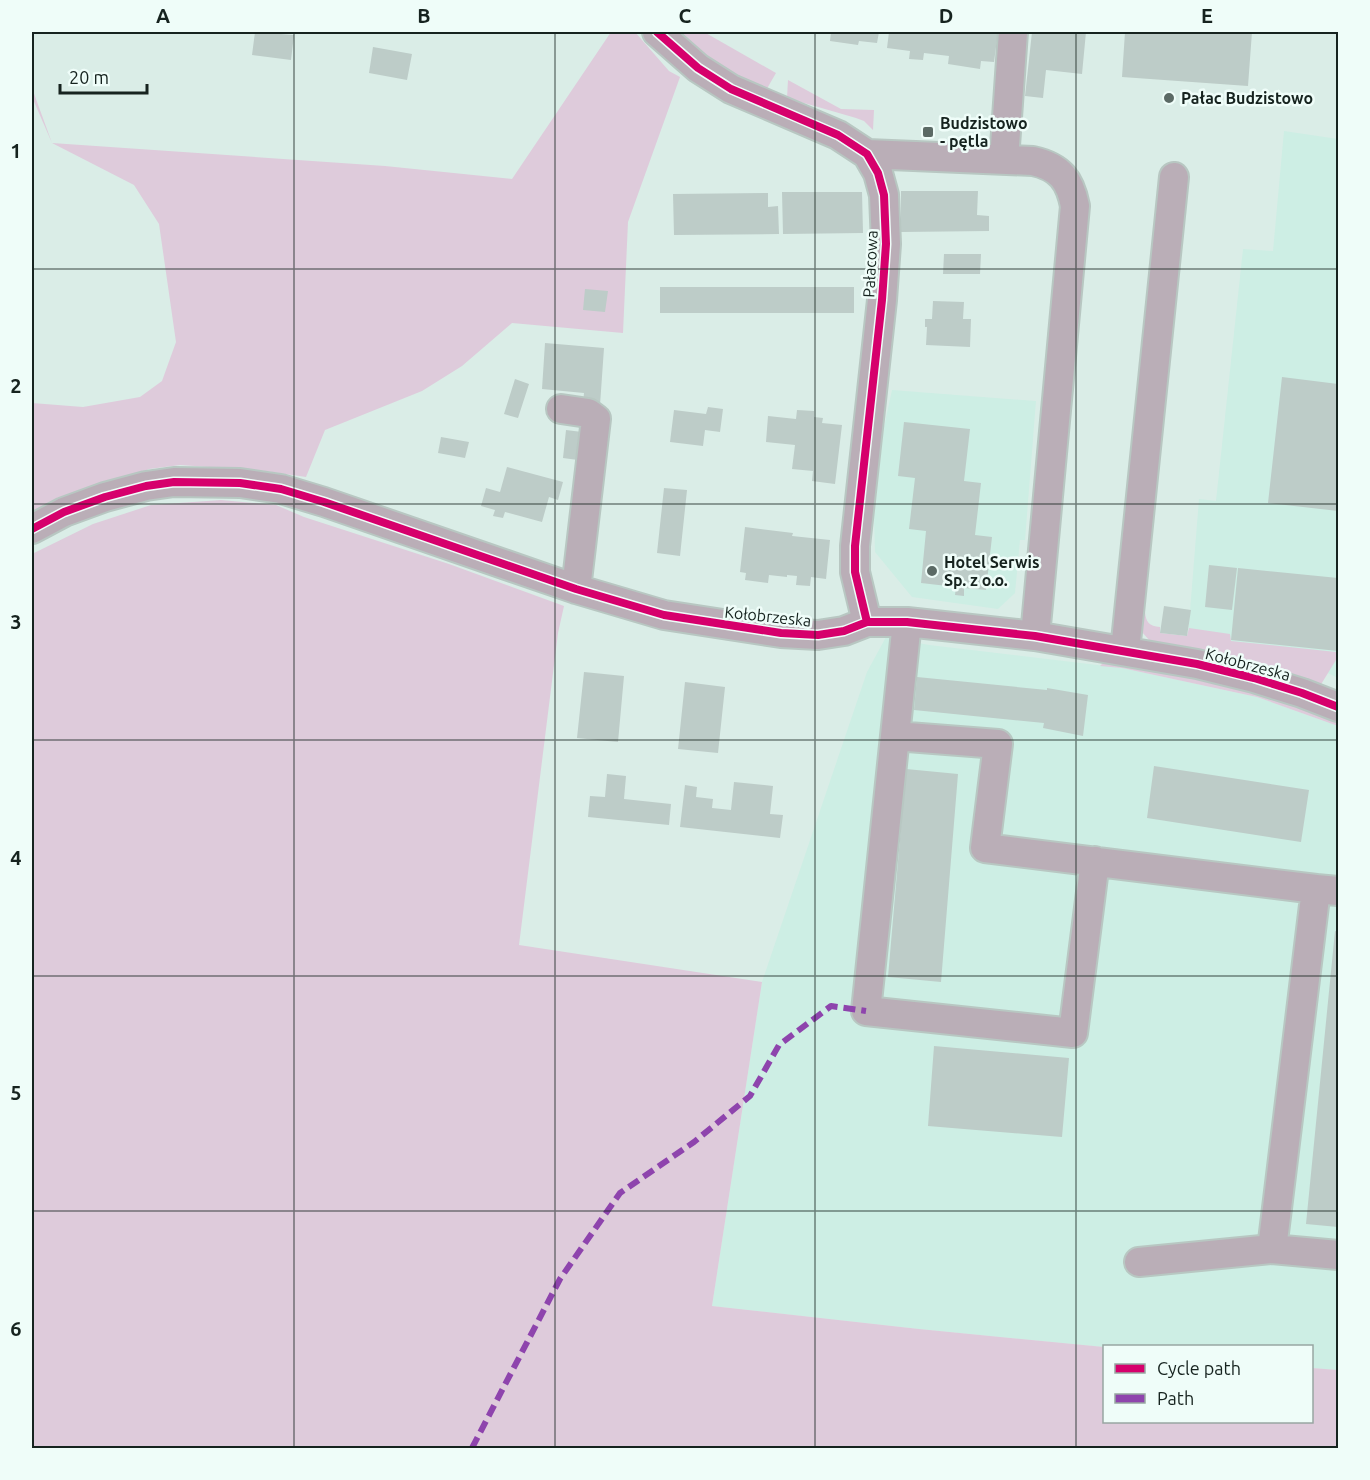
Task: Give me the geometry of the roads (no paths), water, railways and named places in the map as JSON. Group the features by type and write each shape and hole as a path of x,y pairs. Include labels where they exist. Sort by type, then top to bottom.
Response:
{"street":[{"path":"657,32 698,68 731,89 838,135 867,154 1034,161 1052,167 1063,176 1072,190 1075,206 1035,636"},
{"path":"1004,160 1013,32"},
{"name":"Pałacowa","path":"867,154 878,173 884,195 886,244 855,546 855,572 867,622"},
{"path":"1125,651 1174,177"},
{"path":"561,410 588,413 596,419 576,589"},
{"name":"Kołobrzeska","path":"32,529 64,512 105,497 146,486 204,481 240,483 281,489 302,495 576,589 664,615 781,633 818,635 844,631 867,622 907,622 1035,636 1197,664 1254,678 1338,707"},
{"path":"907,622 866,1011 1073,1034 1095,861"},
{"path":"895,736 998,744 985,848 1327,890 1272,1249"},
{"path":"1139,1262 1272,1249 1338,1255"}],"place":[{"name":"Pałac Budzistowo","path":"1169,98"},
{"name":"Budzistowo - pętla","path":"928,132"},
{"name":"Hotel Serwis Sp. z o.o.","path":"932,571"}]}
